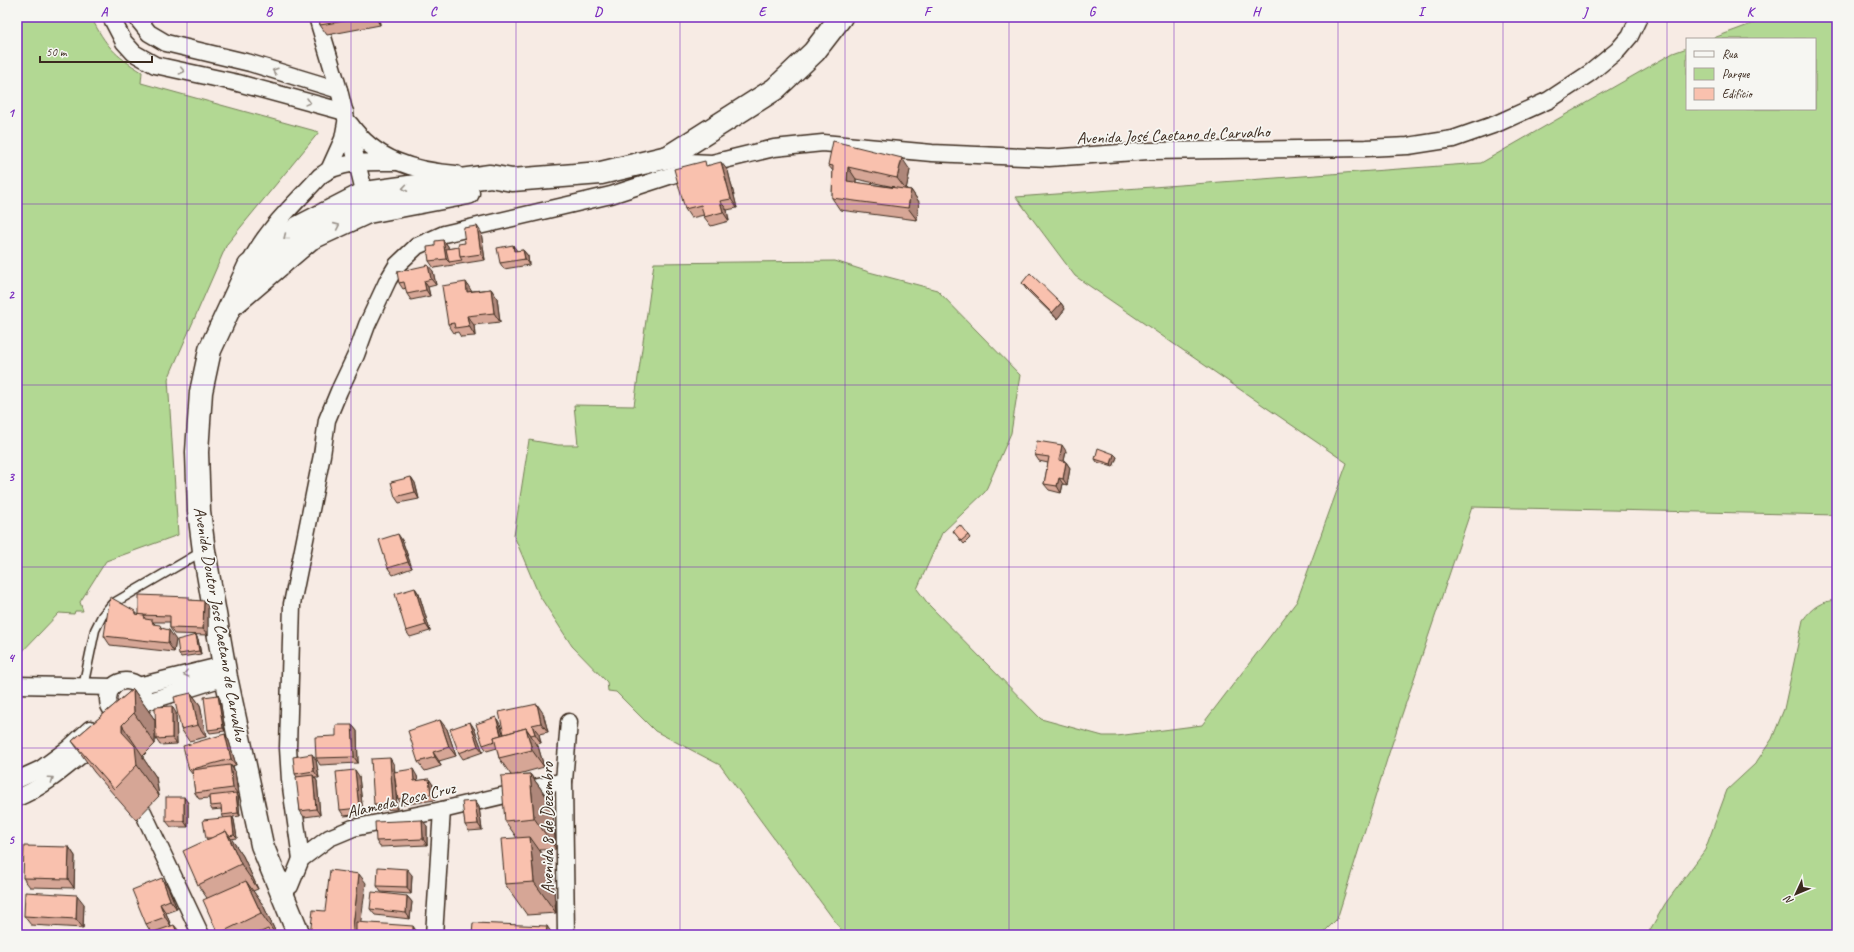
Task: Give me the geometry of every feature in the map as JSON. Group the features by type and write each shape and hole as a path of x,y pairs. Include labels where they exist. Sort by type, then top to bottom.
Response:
{"main road":[{"name":"Avenida Doutor José Caetano de Carvalho","path":"299,935 262,845 225,671 204,551 199,510 197,452 202,392 210,350 249,266 299,226 367,203 490,176 512,180 601,173 668,157 775,89 814,52 841,17"},
{"name":"Avenida Doutor José Caetano de Carvalho","path":"228,309 310,239 367,203 495,188 512,180"}],"street":[{"path":"111,17 124,42 129,48 134,53 155,65 238,83 346,115 356,134 370,146 395,162 433,172 490,176"},
{"path":"136,17 149,33 166,43 250,63 339,90"},
{"path":"317,17 346,115 367,203"},
{"name":"Avenida José Caetano de Carvalho","path":"668,157 688,162 712,163 774,148 823,143 932,153 1049,158 1149,151 1408,146 1453,139 1496,124 1549,100 1590,73 1618,50 1630,36 1639,17"},
{"path":"155,65 166,43"},
{"path":"329,170 343,139 346,115"},
{"path":"249,266 257,250 271,230 320,176 329,170 358,163 395,162"},
{"path":"301,859 290,780 288,748 292,604 322,455 327,420 356,355 367,325 388,280 397,265 417,246 444,234 611,195 712,163"},
{"path":"138,686 225,671"},
{"path":"17,798 32,792 54,778 130,716 139,711 144,703 225,671"},
{"path":"130,716 117,714 112,710 108,698 113,687 126,681 133,682 138,686 143,694 144,703"},
{"path":"17,685 113,687"},
{"path":"17,780 41,769 68,749 112,710"},
{"name":"Avenida 8 de Dezembro","path":"566,935 564,781 569,722"},
{"name":"Alameda Rosa Cruz","path":"273,873 290,886 301,859 328,838 353,828 442,810 564,781"},
{"path":"434,935 442,810"},
{"path":"143,812 201,935"}],"lane":[{"path":"83,687 95,630 102,616 112,604 204,551"}],"green space":[{"path":"17,17 91,17 106,43 124,60 142,72 141,83 319,132 227,244 168,379 178,535 106,561 80,602 83,611 75,611 74,614 59,613 18,656"},
{"path":"1770,17 1837,17 1837,515 1472,507 1389,753 1337,919 1321,935 845,935 720,765 655,731 616,692 608,691 607,682 572,646 539,595 514,536 529,440 558,445 578,445 574,405 634,406 654,263 835,261 869,272 937,290 1020,375 1011,433 985,492 942,533 917,589 929,605 1041,719 1103,736 1117,736 1202,725 1297,601 1347,463 1075,276 1016,197 1481,163 1673,53 1686,48 1686,110 1816,110 1816,38 1714,38"},
{"path":"1837,600 1837,935 1647,935 1665,904 1705,850 1727,790 1755,764 1772,739 1784,709 1803,620 1814,608 1822,603"}],"building":[{"path":"319,17 368,17 320,25"},
{"path":"833,141 902,158 897,178 848,167 847,181 911,190 908,208 832,198 833,166 828,165"},
{"path":"705,161 706,166 721,162 731,199 720,201 723,212 704,217 701,205 685,209 674,169"},
{"path":"477,226 481,254 460,257 458,244 465,243 463,228"},
{"path":"443,240 446,259 429,261 427,247 435,246 435,241"},
{"path":"513,245 514,251 523,250 525,259 500,263 497,248"},
{"path":"459,247 460,257 462,260 449,262 446,249"},
{"path":"428,265 431,279 424,281 426,290 407,294 404,282 399,283 397,272"},
{"path":"1030,273 1061,303 1052,313 1022,283"},
{"path":"466,282 467,292 491,289 494,313 467,316 469,326 455,328 454,323 448,324 442,286"},
{"path":"1037,441 1062,445 1059,460 1066,462 1063,479 1059,478 1057,486 1044,484 1049,457 1035,455"},
{"path":"1098,448 1114,454 1111,464 1095,459"},
{"path":"411,477 415,492 395,497 391,482"},
{"path":"960,525 968,535 961,541 953,531"},
{"path":"398,534 408,562 388,568 379,540"},
{"path":"415,588 426,625 406,631 395,594"},
{"path":"139,595 189,597 189,600 204,601 203,629 170,628 170,616 139,615"},
{"path":"110,597 135,611 135,614 144,615 145,619 152,620 153,624 160,625 161,628 169,630 168,643 104,636"},
{"path":"196,635 199,651 179,654 177,640"},
{"path":"133,689 134,713 122,725 122,732 135,746 137,765 114,789 72,741"},
{"path":"191,693 198,725 181,729 174,697"},
{"path":"218,695 223,728 208,730 204,697"},
{"path":"537,704 541,723 532,725 535,734 531,735 526,728 504,734 499,712"},
{"path":"172,706 172,738 156,739 155,707"},
{"path":"496,717 501,735 494,737 495,741 483,745 476,724"},
{"path":"440,720 449,747 433,752 435,757 418,762 408,731"},
{"path":"470,722 478,746 459,753 450,729"},
{"path":"336,725 352,725 354,757 316,758 315,737 336,736"},
{"path":"526,728 532,750 499,758 494,737"},
{"path":"225,734 231,759 189,770 183,746"},
{"path":"312,754 314,771 295,774 293,757"},
{"path":"390,758 393,803 374,804 371,759"},
{"path":"230,765 233,788 195,793 192,770"},
{"path":"413,769 414,781 429,779 431,794 398,799 394,772"},
{"path":"355,770 359,808 340,810 336,772"},
{"path":"530,774 534,818 505,821 501,776"},
{"path":"313,775 316,809 300,811 296,777"},
{"path":"236,793 238,813 222,815 221,805 210,806 209,796"},
{"path":"166,797 184,797 184,821 166,821"},
{"path":"475,801 478,824 465,825 462,802"},
{"path":"232,817 234,835 229,836 226,831 212,838 206,838 203,820"},
{"path":"422,820 423,839 376,841 375,822"},
{"path":"226,831 241,864 198,885 183,851"},
{"path":"530,837 534,882 505,884 501,839"},
{"path":"24,846 69,847 68,879 23,878"},
{"path":"378,867 407,869 407,887 377,886"},
{"path":"330,870 359,874 352,935 310,935 313,910 325,911"},
{"path":"162,878 170,900 160,904 165,917 146,924 132,890"},
{"path":"246,881 261,913 218,934 203,900"},
{"path":"25,892 77,895 76,919 24,916"},
{"path":"372,892 407,896 406,913 370,909"},
{"path":"356,922 413,926 413,935 356,935"},
{"path":"473,923 547,926 546,935 472,935"},
{"path":"174,925 178,935 155,935 154,932"},
{"path":"268,929 271,935 254,935"}]}
